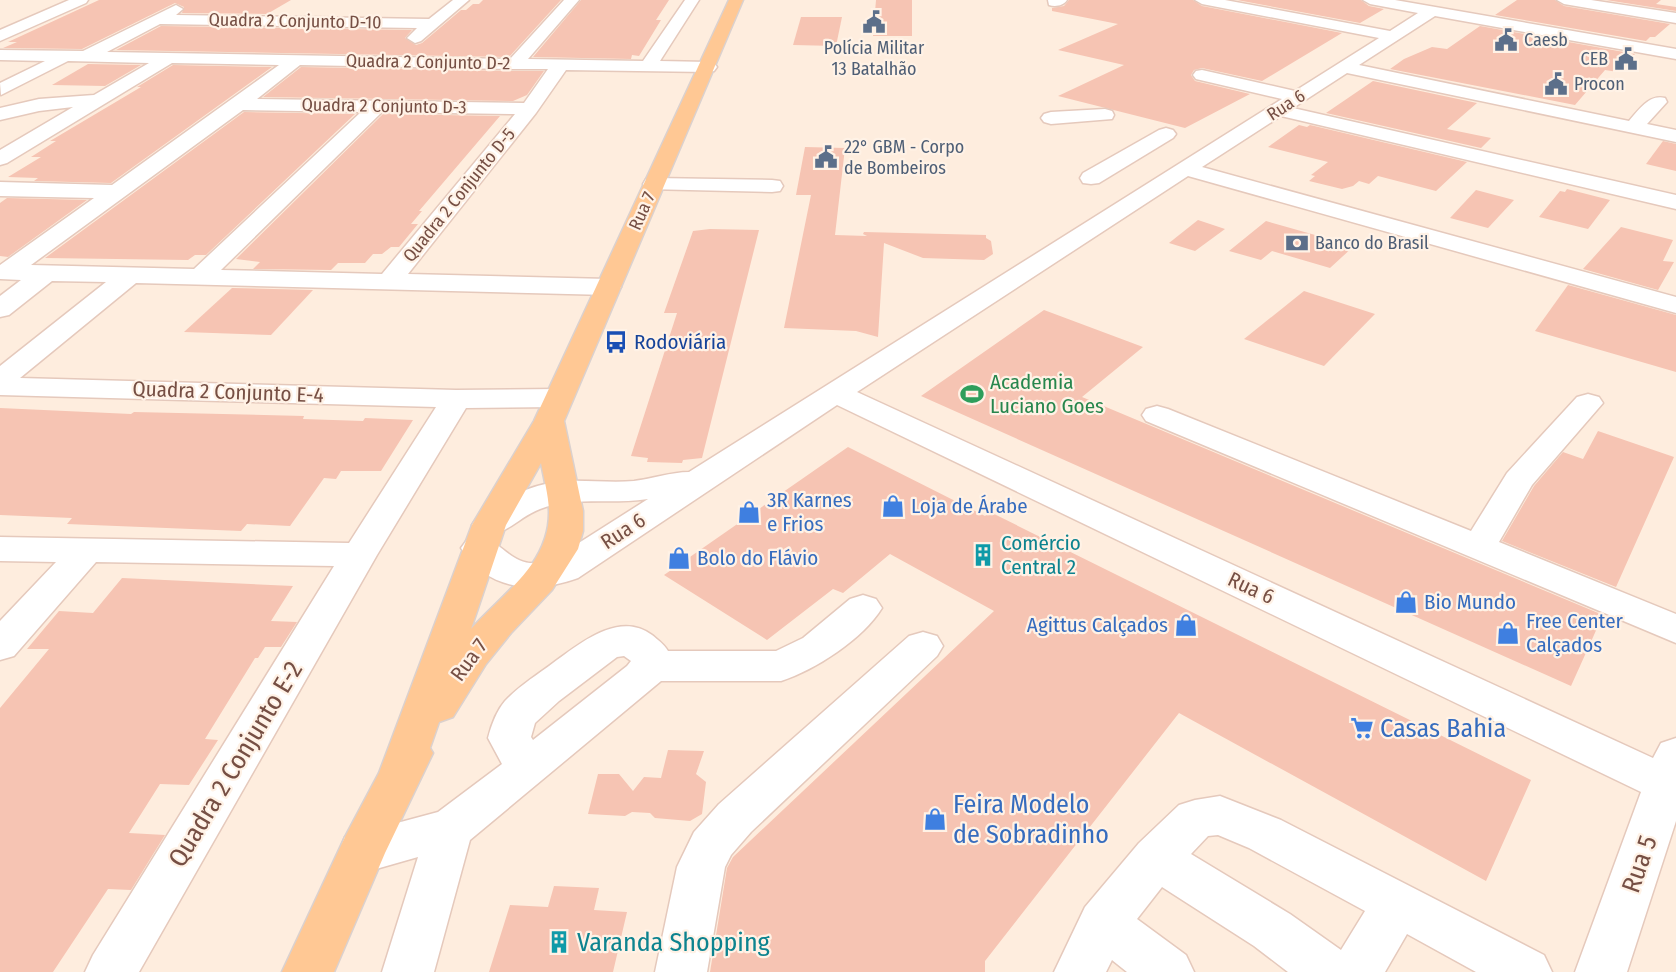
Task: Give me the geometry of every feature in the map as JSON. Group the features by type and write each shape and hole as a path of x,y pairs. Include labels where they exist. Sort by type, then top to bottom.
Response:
{"main road":[{"name":"Rua 7","path":"400,771 484,536 553,410 736,0"},
{"name":"Rua 7","path":"308,972 400,771 463,664 553,564 565,539 567,525 553,410"}],"street":[{"path":"0,36 81,0"},
{"path":"85,57 193,0"},
{"path":"386,61 462,0"},
{"path":"514,64 572,0"},
{"path":"648,66 692,0"},
{"path":"1202,0 1393,36"},
{"path":"1370,0 1676,54"},
{"path":"1564,0 1676,18"},
{"path":"271,21 297,5"},
{"name":"Rua 6","path":"542,577 565,569 701,479 1432,11"},
{"name":"Quadra 2 Conjunto D-10","path":"157,19 433,24"},
{"name":"Quadra 2 Conjunto D-10","path":"0,56 296,60"},
{"path":"1,90 65,57"},
{"path":"0,159 167,59"},
{"path":"3,272 239,104 296,60"},
{"name":"Quadra 2 Conjunto D-2","path":"296,60 708,67"},
{"name":"Quadra 2 Conjunto D-5","path":"389,282 529,109 561,64"},
{"path":"1344,67 1676,136"},
{"path":"1406,80 1424,68 1447,72"},
{"path":"1202,75 1299,97"},
{"path":"0,114 39,105 99,100"},
{"path":"1634,127 1658,102"},
{"name":"Quadra 2 Conjunto D-3","path":"239,104 529,109"},
{"path":"200,277 377,107"},
{"path":"1278,110 1676,202"},
{"path":"1051,118 1106,115"},
{"path":"1091,178 1166,135"},
{"path":"1185,169 1676,305"},
{"path":"654,184 772,186"},
{"path":"0,189 115,192"},
{"path":"3,272 608,288"},
{"path":"0,309 46,273"},
{"path":"0,380 130,275"},
{"name":"Quadra 2 Conjunto E-4","path":"0,386 456,399 553,410"},
{"name":"Rua 6","path":"836,393 1671,770"},
{"name":"Quadra 2 Conjunto E-2","path":"111,972 359,555 456,399"},
{"path":"1478,547 1519,480 1588,403"},
{"path":"1157,415 1676,628"},
{"name":"Rua 6","path":"484,536 510,510 562,491 634,491 701,479"},
{"path":"484,536 487,557 504,568 521,574 542,577"},
{"path":"0,549 359,555"},
{"path":"0,646 85,552"},
{"path":"362,852 450,829 641,677 650,666 781,666 817,648 863,608"},
{"path":"681,972 701,867 713,842 735,818 923,646"},
{"name":"Rua 5","path":"1601,972 1671,770"},
{"path":"1080,972 1102,923 1156,858 1195,819 1220,815 1265,834 1526,972"},
{"path":"408,972 450,829"},
{"path":"1156,858 1272,930 1329,972"},
{"path":"1357,972 1380,931 1399,905"},
{"path":"1102,923 1168,972"}],"building":[{"path":"99,0 291,0 267,14 182,13 184,7 175,3 82,49 3,48 17,42 8,42"},
{"path":"483,0 561,0 509,57 116,50 161,26 412,30 405,38 416,45 422,43 461,10 466,10"},
{"path":"581,0 669,0 656,20 661,20 639,56 632,55 631,59 533,57"},
{"path":"876,0 912,0 912,36 873,36"},
{"path":"1069,0 1193,0 1202,6 1342,33 1262,81 1202,68 1194,70 1191,75 1195,81 1250,94 1185,128 1058,96 1124,65 1058,50 1118,24 1052,11 1052,8 1064,6"},
{"path":"1237,0 1361,0 1369,6 1384,9 1360,23"},
{"path":"1517,0 1555,0 1564,6 1670,24 1655,37 1650,37 1646,41 1495,15"},
{"path":"1606,0 1661,0 1656,4 1676,7 1676,11"},
{"path":"801,17 842,17 836,46 793,45"},
{"path":"1480,26 1635,54 1618,72 1605,70 1575,105 1390,69 1404,59 1432,47 1447,49"},
{"path":"88,64 141,65 105,86 52,85"},
{"path":"173,65 272,67 111,183 34,181 38,178 8,177 41,157 31,157 56,141 50,141 141,87 137,87"},
{"path":"301,67 544,71 527,95 513,101 263,97"},
{"path":"1373,81 1477,103 1447,129 1491,138 1481,148 1326,113"},
{"path":"244,112 355,114 206,255 195,255 188,260 45,258"},
{"path":"383,114 500,116 419,211 422,211 411,224 418,224 399,247 391,247 382,254 373,254 365,263 338,263 331,270 253,269 260,262 236,259"},
{"path":"1299,125 1307,127 1310,125 1467,162 1436,191 1378,176 1369,184 1359,181 1353,186 1342,189 1309,181 1315,176 1311,175 1328,162 1268,147"},
{"path":"1663,141 1676,144 1676,171 1646,164"},
{"path":"805,147 845,148 835,235 867,236 863,234 864,232 986,235 986,238 991,241 993,254 984,260 923,258 884,243 878,337 856,331 784,328 811,195 796,195"},
{"path":"1567,189 1610,200 1588,229 1539,217 1560,191 1565,192"},
{"path":"1476,190 1514,200 1488,228 1450,218"},
{"path":"7,198 87,200 8,257 0,256 0,203"},
{"path":"1198,220 1225,229 1195,251 1169,243"},
{"name":"Banco do Brasil","path":"1266,221 1354,246 1330,268 1272,251 1261,260 1229,251"},
{"path":"1621,227 1673,240 1663,261 1674,262 1658,290 1583,269"},
{"path":"759,230 702,458 683,460 682,463 647,462 648,458 631,456 677,313 664,313 693,231"},
{"path":"1568,285 1676,315 1676,372 1535,331"},
{"path":"232,288 313,290 271,335 184,332"},
{"path":"1304,291 1375,314 1324,366 1244,339"},
{"path":"1044,310 1143,347 1082,397 1603,615 1571,686 921,396"},
{"path":"0,408 131,414 134,412 304,416 303,419 363,421 365,418 413,420 381,471 341,471 336,479 324,478 290,526 247,524 241,531 67,524 72,518 0,515"},
{"path":"1598,431 1674,457 1616,587 1502,541 1534,486 1563,452 1583,459"},
{"path":"848,447 985,516 990,512 1531,780 1486,881 1179,713 985,961 985,972 710,972 727,868 733,857 994,611 890,554 843,593 833,589 767,640 664,575"},
{"path":"122,578 293,586 271,621 297,622 281,647 265,647 258,658 255,658 205,739 218,740 189,785 160,784 129,833 165,835 131,890 108,889 53,972 0,972 0,708 49,649 27,649 59,611 93,613"},
{"path":"668,750 704,751 696,774 706,782 702,814 690,821 655,818 650,813 632,812 625,816 588,814 598,774 619,774 633,791 644,777 661,778"},
{"name":"Varanda Shopping","path":"554,886 599,888 594,910 627,912 613,972 489,972 510,905 548,907"}],"place":[{"name":"Polícia Militar 13 Batalhão","path":"874,22"},
{"name":"Caesb","path":"1506,40"},
{"name":"CEB","path":"1626,59"},
{"name":"Procon","path":"1556,84"},
{"name":"22° GBM - Corpo de Bombeiros","path":"826,157"},
{"name":"Banco do Brasil","path":"1297,243"},
{"name":"Rodoviária","path":"616,342"},
{"name":"Academia Luciano Goes","path":"972,394"},
{"name":"Loja de Árabe","path":"893,506"},
{"name":"3R Karnes e Frios","path":"749,512"},
{"name":"Comércio Central 2","path":"983,555"},
{"name":"Bolo do Flávio","path":"679,558"},
{"name":"Bio Mundo","path":"1406,602"},
{"name":"Agittus Calçados","path":"1186,625"},
{"name":"Free Center Calçados","path":"1508,633"},
{"name":"Casas Bahia","path":"1362,728"},
{"name":"Feira Modelo de Sobradinho","path":"935,819"},
{"name":"Varanda Shopping","path":"559,942"}]}
